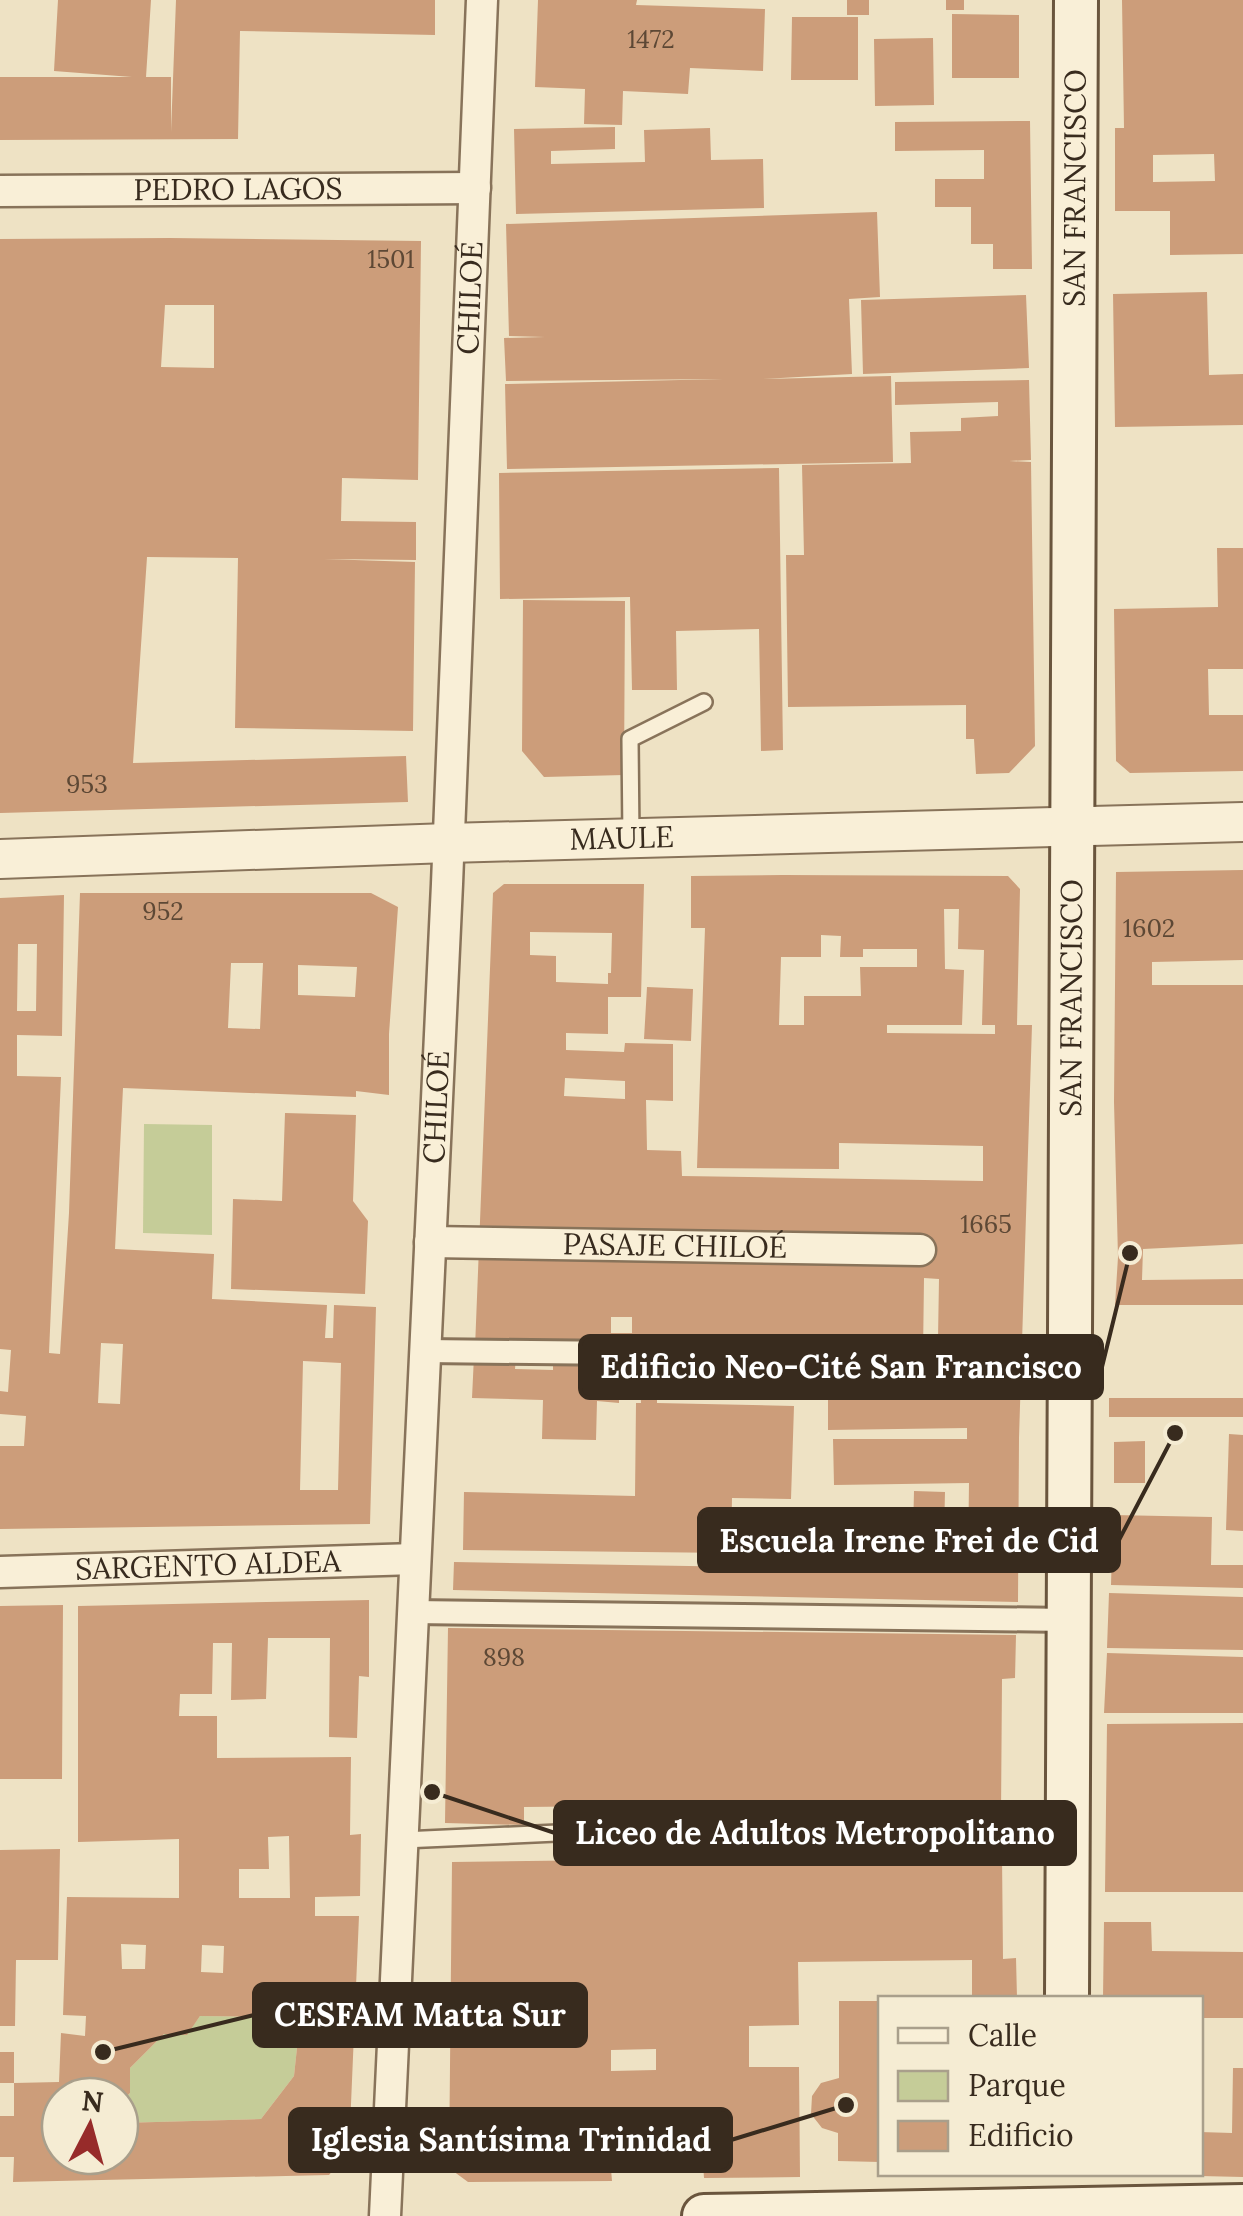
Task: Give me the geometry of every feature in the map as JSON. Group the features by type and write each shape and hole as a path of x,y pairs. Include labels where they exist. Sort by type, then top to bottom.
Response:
{"main road":[{"name":"SAN FRANCISCO","path":"1068,1996 1076,0"},
{"path":"704,2216 1067,2200 1235,2209"}],"street":[{"name":"CHILOÉ","path":"385,2216 482,0"},
{"name":"PEDRO LAGOS","path":"0,192 475,188"},
{"name":"MAULE","path":"0,859 1243,822"},
{"name":"PASAJE CHILOÉ","path":"430,1242 920,1250"},
{"path":"425,1351 1070,1358"},
{"name":"SARGENTO ALDEA","path":"0,1572 415,1559"},
{"path":"413,1612 1068,1620"}],"lane":[{"path":"631,838 630,739 704,702"},
{"path":"403,1840 908,1817"}],"green space":[{"path":"144,1124 212,1125 212,1235 143,1233"},
{"path":"302,2001 294,2076 261,2119 140,2122 140,2076 130,2076 130,2068 164,2034 187,2034 200,2016 283,2017"}],"building":[{"path":"58,0 151,0 146,77 171,77 171,132 176,0 435,0 435,35 240,31 238,139 0,140 0,77 132,77 54,71"},
{"path":"538,0 637,0 636,5 765,9 763,71 690,68 688,94 623,91 622,125 584,124 585,89 535,87"},
{"path":"847,0 869,0 869,15 847,15"},
{"path":"946,0 964,0 964,10 946,10"},
{"path":"1122,0 1243,0 1243,254 1170,255 1170,211 1115,211 1115,128 1124,128","holes":["1214,154 1215,181 1153,182 1153,155"]},
{"path":"952,14 1019,15 1019,78 952,78"},
{"path":"792,17 858,17 858,80 791,80"},
{"path":"933,38 934,105 875,106 874,39"},
{"path":"1030,121 1032,269 993,269 993,244 971,244 971,207 935,207 935,179 984,179 984,150 895,151 895,122"},
{"path":"615,127 615,149 551,151 551,164 645,162 644,130 710,128 711,160 763,159 764,208 516,214 514,129"},
{"path":"877,212 880,297 849,299 852,374 763,379 891,376 893,462 507,469 505,384 723,379 506,381 504,338 545,337 509,336 506,224"},
{"path":"0,239 421,241 418,480 342,478 341,521 416,522 416,560 324,559 415,562 413,731 235,728 238,558 147,557 133,763 406,756 408,802 0,813","holes":["165,305 214,305 214,368 161,367"]},
{"path":"1207,292 1209,375 1243,374 1243,425 1115,427 1113,294"},
{"path":"1026,295 1029,368 863,374 861,300"},
{"path":"1029,380 1031,460 1009,461 1031,462 1035,746 1009,773 976,774 974,739 966,739 966,705 788,707 786,555 804,555 802,465 911,463 910,432 961,431 961,418 998,416 998,402 895,405 895,382"},
{"path":"779,468 783,750 761,751 759,629 676,631 677,690 632,690 630,597 500,599 499,473"},
{"path":"1217,548 1243,548 1243,669 1208,669 1209,715 1243,715 1243,771 1130,773 1116,761 1114,609 1218,607"},
{"path":"523,600 625,601 624,775 544,777 522,751"},
{"path":"1243,870 1243,960 1152,962 1152,985 1243,985 1243,1244 1143,1249 1142,1280 1243,1279 1243,1305 1115,1305 1116,872"},
{"path":"691,876 1008,876 1020,889 1017,1025 1032,1025 1018,1602 453,1590 454,1562 982,1571 983,1558 968,1558 969,1483 834,1485 833,1439 967,1439 967,1428 828,1430 828,1396 657,1394 657,1403 794,1406 791,1499 732,1498 731,1553 463,1550 464,1492 635,1496 636,1403 641,1403 640,1386 619,1385 619,1403 597,1401 596,1440 542,1439 543,1400 472,1398 474,1356 516,1357 515,1369 553,1370 553,1357 924,1364 924,1397 916,1398 937,1398 939,1279 924,1278 923,1355 554,1350 554,1340 517,1340 517,1348 475,1348 493,893 504,884 644,884 641,997 608,997 608,1034 566,1033 566,1050 624,1052 625,1043 673,1044 673,1101 646,1100 647,1150 681,1151 682,1176 983,1181 983,1146 839,1143 839,1169 697,1168 705,928 691,928","holes":["944,909 959,909 958,949 984,950 982,1025 995,1025 995,1034 887,1033 887,1025 962,1025 964,970 945,969","530,932 612,933 608,984 556,982 556,956 530,955","821,935 841,936 840,957 863,957 863,949 917,949 917,967 860,967 861,996 804,996 804,1025 779,1025 781,957 821,957","565,1078 625,1081 625,1099 564,1096","611,1317 632,1317 632,1333 611,1333"]},
{"path":"80,893 371,893 398,907 389,1095 356,1091 356,1097 123,1088 115,1249 214,1254 212,1299 327,1305 325,1338 333,1338 334,1305 376,1307 370,1524 0,1529 0,1446 24,1446 26,1416 0,1414 0,1391 8,1392 11,1350 0,1349 0,898 64,895 62,1036 17,1035 17,1076 61,1077 49,1353 60,1354","holes":["18,944 37,944 36,1011 17,1011","231,963 263,963 260,1029 228,1028","298,965 357,967 355,997 298,995","101,1343 123,1344 120,1404 98,1403","303,1361 341,1363 338,1490 300,1490"]},
{"path":"647,987 693,989 691,1041 644,1039"},
{"path":"285,1113 356,1115 353,1201 368,1221 365,1294 231,1289 233,1199 282,1201"},
{"path":"1109,1398 1243,1398 1243,1417 1109,1417"},
{"path":"1229,1434 1243,1435 1243,1531 1226,1530"},
{"path":"1145,1441 1145,1483 1114,1483 1114,1442"},
{"path":"914,1491 945,1492 944,1534 913,1533"},
{"path":"773,1507 796,1508 795,1535 772,1535"},
{"path":"1113,1515 1212,1517 1211,1565 1243,1565 1243,1588 1111,1585"},
{"path":"1109,1593 1243,1597 1243,1650 1107,1648"},
{"path":"369,1600 369,1677 359,1676 357,1738 329,1737 330,1638 268,1638 266,1699 231,1700 232,1643 213,1643 212,1694 180,1694 179,1716 217,1716 217,1758 351,1757 350,1835 361,1834 360,1896 315,1897 315,1916 359,1916 349,2151 329,2175 13,2182 14,2157 0,2157 0,2116 14,2116 14,2083 40,2082 40,2176 140,2176 140,2122 261,2119 294,2076 302,2001 283,2017 200,2016 187,2035 164,2034 130,2068 130,2076 59,2076 61,2033 85,2036 86,2016 63,2015 67,1897 179,1898 179,1839 78,1842 78,1606","holes":["289,1836 290,1898 239,1898 239,1869 269,1869 268,1837","121,1944 146,1945 145,1969 122,1969","202,1945 224,1946 223,1973 201,1972"]},
{"path":"63,1605 62,1779 0,1779 0,1606"},
{"path":"448,1628 1016,1635 1015,1678 1002,1679 1001,1815 925,1815 925,1803 524,1807 524,1825 445,1823"},
{"path":"1107,1653 1243,1657 1243,1713 1104,1713"},
{"path":"1243,1723 1243,1892 1105,1892 1107,1724"},
{"path":"60,1849 58,1960 16,1960 15,2026 0,2026 0,1850"},
{"path":"1002,1855 1003,1959 1016,1958 1017,1996 972,1996 972,1960 798,1962 799,2025 749,2026 749,2067 799,2067 800,2177 704,2178 702,2148 657,2149 658,2168 611,2169 612,2181 468,2182 449,2168 452,1862","holes":["656,2049 656,2070 611,2071 611,2050"]},
{"path":"1104,1922 1151,1922 1152,1951 1243,1952 1243,2018 1203,2018 1203,1996 1103,1996"},
{"path":"839,2001 878,2001 878,2162 838,2161 838,2133 822,2128 811,2114 812,2096 821,2083 839,2078"},
{"path":"0,2052 14,2052 14,2083 0,2083"},
{"path":"1233,2068 1243,2068 1243,2177 1200,2176 1203,2132 1232,2133"}],"place":[{"name":"Edificio Neo-Cité San Francisco","path":"1130,1253"},
{"name":"Escuela Irene Frei de Cid","path":"1175,1433"},
{"name":"Liceo de Adultos Metropolitano","path":"432,1792"},
{"name":"CESFAM Matta Sur","path":"103,2052"},
{"name":"Iglesia Santísima Trinidad","path":"846,2105"}]}
